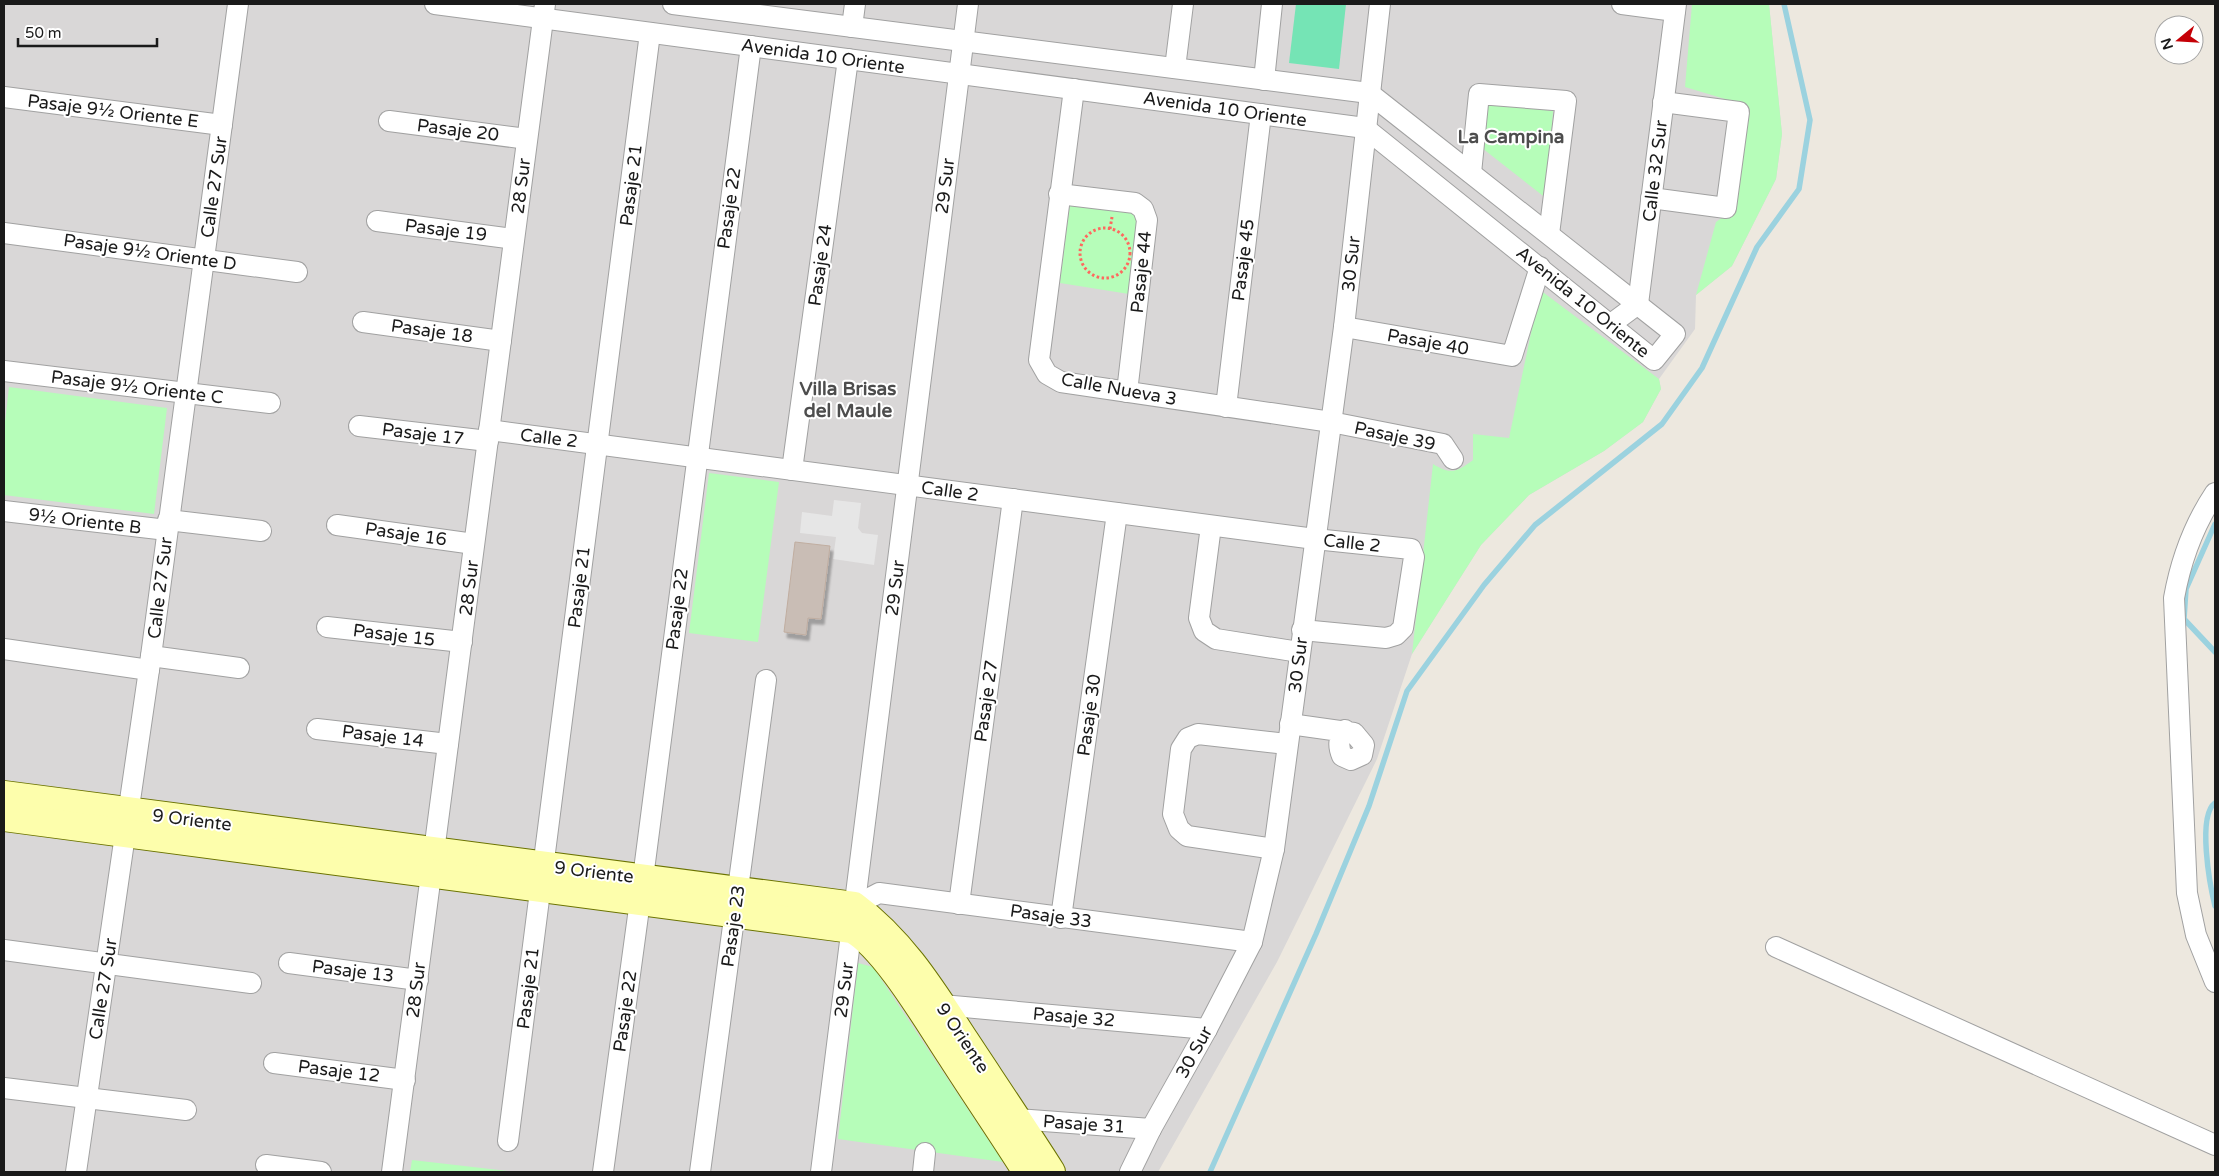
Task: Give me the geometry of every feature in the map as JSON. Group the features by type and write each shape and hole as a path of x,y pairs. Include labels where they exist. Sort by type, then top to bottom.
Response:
{"street":[{"name":"Calle 27 Sur","path":"76,1172 150,663 238,4"},
{"name":"Avenida 10 Oriente","path":"435,4 544,11 650,33 1365,128 1654,360 1675,334 1369,93 852,27 754,9 674,4"},
{"path":"852,27 855,4"},
{"name":"29 Sur","path":"821,1172 968,4"},
{"path":"1175,68 1183,4"},
{"path":"1264,80 1272,4"},
{"name":"30 Sur","path":"1130,1172 1151,1129 1207,1030 1252,942 1274,849 1314,539 1344,327 1380,4"},
{"path":"1622,4 1675,7"},
{"name":"Calle 32 Sur","path":"1638,304 1675,7"},
{"name":"28 Sur","path":"392,1172 544,11"},
{"name":"Pasaje 21","path":"508,1140 650,33"},
{"name":"Pasaje 22","path":"603,1172 642,890 696,457 751,46"},
{"name":"Pasaje 24","path":"792,470 848,59"},
{"name":"Calle Nueva 3","path":"1074,89 1039,360 1047,374 1060,382 1330,422"},
{"path":"1471,173 1480,94 1566,101 1549,234"},
{"name":"Pasaje 9½ Oriente E","path":"4,97 222,125"},
{"path":"1652,198 1726,208 1739,112 1663,102"},
{"name":"Pasaje 45","path":"1226,407 1261,114"},
{"name":"Pasaje 20","path":"389,121 527,139"},
{"name":"Pasaje 44","path":"1059,194 1135,203 1143,209 1147,220 1128,392"},
{"name":"Pasaje 19","path":"377,221 514,239"},
{"name":"Pasaje 9½ Oriente D","path":"4,233 297,272"},
{"name":"Pasaje 40","path":"1344,327 1512,356 1540,267"},
{"path":"1611,324 1638,304"},
{"name":"Pasaje 18","path":"363,322 501,341"},
{"name":"Pasaje 9½ Oriente C","path":"4,371 270,403"},
{"name":"Pasaje 39","path":"1330,422 1443,444 1453,459"},
{"name":"Pasaje 17","path":"359,426 488,436"},
{"name":"Calle 2","path":"488,436 598,444 1212,526 1411,549 1414,557 1403,628 1396,635 1386,638 1302,630"},
{"path":"2215,493 2189,540 2180,568 2174,598 2186,892 2196,935 2215,982"},
{"name":"Pasaje 27","path":"959,904 1013,499"},
{"name":"9½ Oriente B","path":"4,511 261,531"},
{"name":"Pasaje 30","path":"1060,918 1117,513"},
{"name":"Pasaje 16","path":"338,525 474,544"},
{"path":"1212,526 1199,618 1204,631 1216,639 1300,652"},
{"name":"Pasaje 15","path":"327,627 462,642"},
{"path":"4,649 150,663 239,668"},
{"name":"Pasaje 23","path":"700,1172 766,680"},
{"path":"1290,724 1345,730"},
{"name":"Pasaje 14","path":"317,728 448,744"},
{"path":"1274,849 1187,836 1178,829 1173,814 1181,749 1188,738 1198,734 1287,744"},
{"name":"9 Oriente","path":"4,795 127,822 872,919 898,946 942,1006 1051,1172"},
{"name":"9 Oriente","path":"4,817 127,822"},
{"name":"Pasaje 33","path":"853,918 879,893 1252,942"},
{"name":"9 Oriente","path":"853,918 922,1011 1023,1169"},
{"path":"1776,947 2215,1145"},
{"path":"4,950 251,983"},
{"name":"Pasaje 13","path":"289,963 418,980"},
{"name":"Pasaje 32","path":"942,1006 1207,1030"},
{"name":"Pasaje 12","path":"274,1063 404,1080"},
{"path":"4,1088 186,1110"},
{"name":"Pasaje 31","path":"1017,1119 1151,1129"},
{"path":"266,1165 321,1172"}],"path":[{"path":"1106,228 1120,233 1129,246 1130,254 1129,262 1120,274 1105,279 1090,274 1085,268 1080,253 1085,238 1098,229 1106,228"}],"shaded area":[{"path":"4,4 1769,4 1782,134 1776,179 1732,266 1696,295 1695,329 1659,379 1661,389 1643,422 1604,451 1529,495 1481,545 1412,654 1377,759 1277,962 1158,1172 4,1172"},
{"path":"834,500 861,503 858,528 862,533 878,535 874,565 833,559 836,537 800,533 802,512 832,516"}],"green space":[{"path":"1296,4 1346,4 1339,69 1289,63"},
{"path":"1692,4 1769,4 1782,134 1776,179 1732,266 1696,295 1716,222 1737,207 1745,105 1685,87"},
{"path":"1485,103 1553,111 1547,199 1482,148"},
{"path":"1070,203 1130,210 1136,215 1140,223 1129,294 1060,283"},
{"path":"1540,290 1659,379 1661,389 1643,422 1604,451 1529,495 1481,545 1412,654 1433,464 1445,470 1454,471 1473,460 1473,434 1509,438"},
{"path":"9,387 167,408 154,514 4,495 4,431"},
{"path":"709,473 779,482 758,642 689,633"},
{"path":"858,963 873,967 1003,1162 838,1139"},
{"path":"412,1160 516,1172 410,1172"}],"building":[{"path":"795,542 830,546 821,619 808,618 806,635 784,632"}],"waterway":[{"path":"1210,1172 1316,934 1369,806 1407,691 1484,585 1535,525 1662,424 1702,368 1757,247 1799,189 1810,120 1784,4"},
{"path":"2215,524 2186,589 2184,619 2215,652"},
{"path":"2215,803 2210,810 2206,836 2208,868 2215,906"}],"district":[{"name":"La Campina","path":"1511,136"},
{"name":"Villa Brisas del Maule","path":"848,399"}]}
